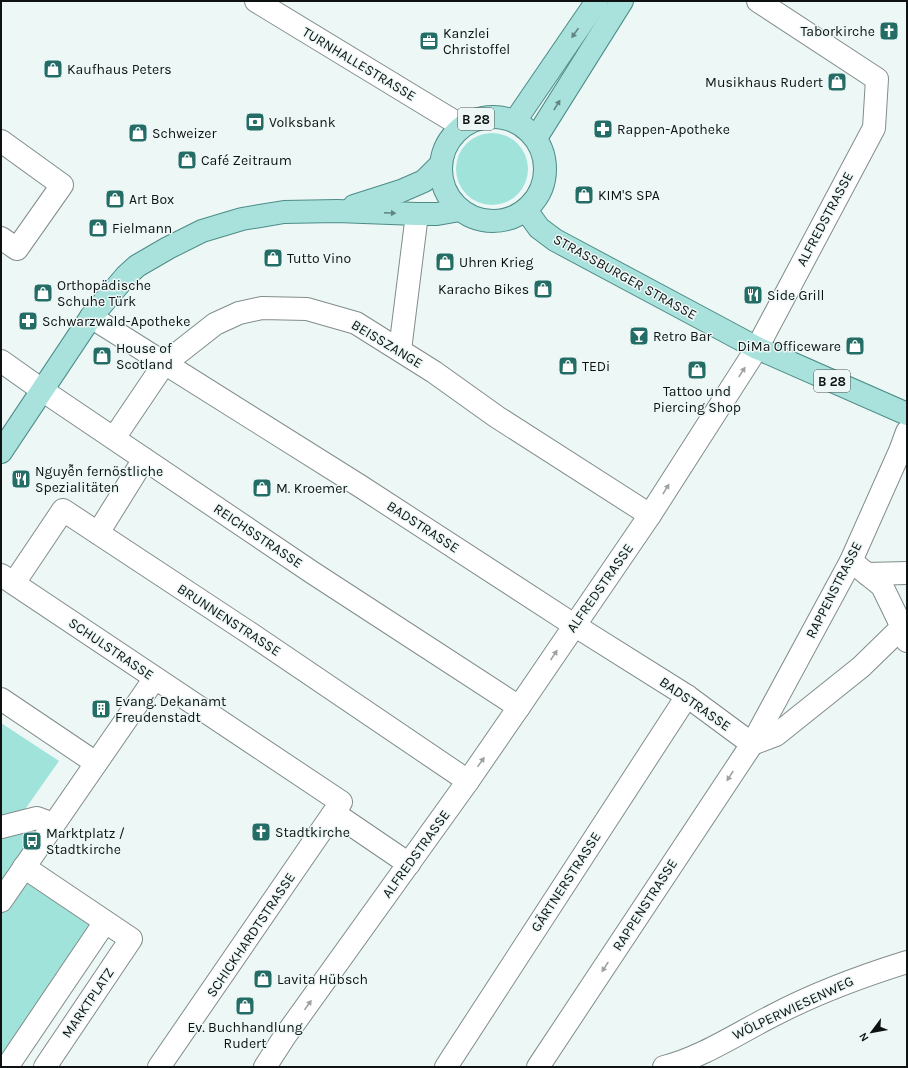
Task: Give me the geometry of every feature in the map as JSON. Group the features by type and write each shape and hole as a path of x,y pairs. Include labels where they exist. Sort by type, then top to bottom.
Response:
{"main road":[{"path":"515,121 597,1"},
{"path":"536,138 622,1"},
{"name":"B 28","path":"488,116 502,117 515,121 527,128 536,138 543,150 546,162 546,176 542,189 535,201 526,210 511,219 493,222 476,219 460,210 449,197 442,181 441,164 444,149 452,136 462,126 474,119 488,116"},
{"name":"B 28","path":"337,211 400,191 424,181 441,164"},
{"name":"B 28","path":"1,452 91,317 126,276 137,266 168,248 202,231 242,219 284,212 337,211 437,214 460,210"},
{"name":"STRASSBURGER STRASSE","path":"526,210 539,228 555,240 757,348 907,414"}],"street":[{"name":"TURNHALLESTRASSE","path":"256,1 287,9 432,108 462,126"},
{"name":"ALFREDSTRASSE","path":"265,1067 285,1036 468,781 650,515 757,348 874,128 877,79 758,1"},
{"path":"1,142 62,185 9,244"},
{"path":"400,350 417,214"},
{"name":"BEISSZANGE","path":"114,438 164,364 215,324 239,313 262,308 307,309 356,323 434,372 497,417 650,515"},
{"name":"BADSTRASSE","path":"91,317 360,486 574,625 687,696 752,744"},
{"name":"REICHSSTRASSE","path":"1,361 313,574 519,707"},
{"name":"RAPPENSTRASSE","path":"538,1067 752,744 859,567 907,432"},
{"path":"98,533 144,459"},
{"name":"BRUNNENSTRASSE","path":"7,579 63,510 261,640 468,781"},
{"path":"859,567 907,573"},
{"path":"752,744 776,735 905,634 882,586 859,567"},
{"name":"SCHULSTRASSE","path":"7,579 155,678 338,807 409,864"},
{"path":"1,901 155,678"},
{"name":"GÄRTNERSTRASSE","path":"446,1067 687,696"},
{"path":"1,699 96,762"},
{"name":"SCHICKHARDTSTRASSE","path":"159,1067 338,807"},
{"path":"1,827 37,818 53,824"},
{"path":"7,1067 105,922 24,867"},
{"name":"MARKTPLATZ","path":"45,1067 131,939 105,922"},
{"name":"WÖLPERWIESENWEG","path":"677,1065 775,1014 859,977 907,962"}],"shaded area":[{"path":"485,133 499,133 506,135 518,143 526,155 528,169 526,183 518,195 506,203 499,205 485,205 478,203 466,195 458,183 456,176 456,162 458,155 466,143 478,135"},
{"path":"1,723 59,761 21,815 1,820"},
{"path":"44,826 1,886 1,834"},
{"path":"25,876 99,926 1,1067 1,911"}],"place":[{"name":"Taborkirche","path":"889,31"},
{"name":"Kanzlei Christoffel","path":"429,41"},
{"name":"Kaufhaus Peters","path":"53,69"},
{"name":"Musikhaus Rudert","path":"837,82"},
{"name":"Volksbank","path":"255,122"},
{"name":"Rappen-Apotheke","path":"603,129"},
{"name":"Schweizer","path":"138,133"},
{"name":"Café Zeitraum","path":"187,160"},
{"name":"KIM'S SPA","path":"584,195"},
{"name":"Art Box","path":"115,199"},
{"name":"Fielmann","path":"98,228"},
{"name":"Tutto Vino","path":"273,258"},
{"name":"Uhren Krieg","path":"445,262"},
{"name":"Karacho Bikes","path":"543,289"},
{"name":"Orthopädische Schuhe Türk","path":"43,293"},
{"name":"Side Grill","path":"753,295"},
{"name":"Schwarzwald-Apotheke","path":"28,321"},
{"name":"Retro Bar","path":"639,336"},
{"name":"DiMa Officeware","path":"855,346"},
{"name":"House of Scotland","path":"102,356"},
{"name":"TEDi","path":"568,366"},
{"name":"Tattoo und Piercing Shop","path":"697,370"},
{"name":"Nguyễn fernöstliche Spezialitäten","path":"21,479"},
{"name":"M. Kroemer","path":"262,488"},
{"name":"Evang. Dekanamt Freudenstadt","path":"101,709"},
{"name":"Stadtkirche","path":"261,832"},
{"name":"Marktplatz / Stadtkirche","path":"32,841"},
{"name":"Lavita Hübsch","path":"263,979"},
{"name":"Ev. Buchhandlung Rudert","path":"245,1006"}]}
